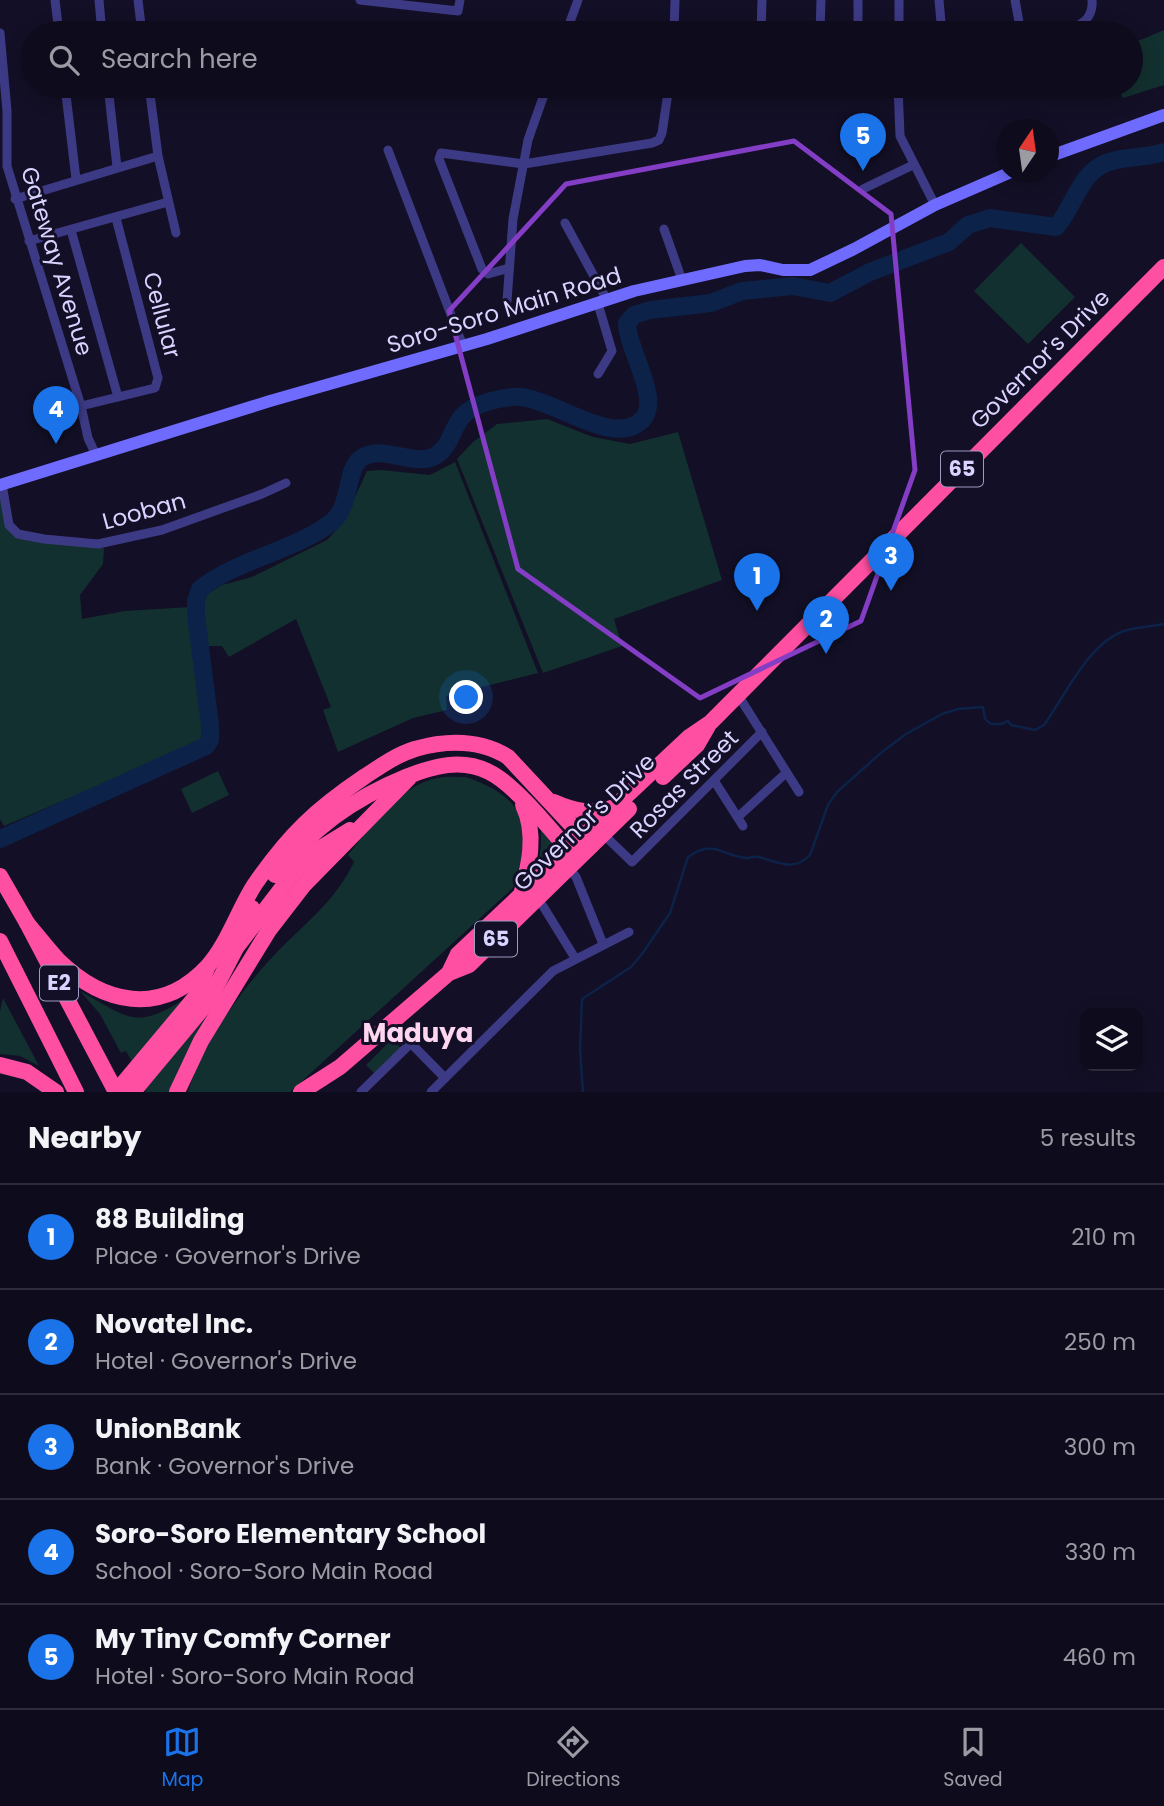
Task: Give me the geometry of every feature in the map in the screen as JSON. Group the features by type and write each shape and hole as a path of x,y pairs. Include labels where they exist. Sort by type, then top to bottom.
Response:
{"highway":[{"name":"Governor's Drive","path":"301,1092 340,1067 449,973 469,965 538,898 617,806 689,737 711,722 1164,267"},
{"name":"Governor's Drive","path":"587,842 603,834 697,745 711,722"},
{"path":"133,1092 147,1066 198,994 207,967 256,883 294,834 321,807 384,763 401,754 437,744 474,744 500,752 508,757 587,842"},
{"path":"116,1092 147,1066 208,1002 261,893 305,840 373,791 442,765 465,765 485,769 503,780 571,859"},
{"path":"177,1092 201,1041 269,930 303,886 412,775"},
{"path":"519,797 529,820 531,834 529,862 521,895"},
{"path":"549,800 571,809 588,812 617,806"},
{"path":"236,948 291,876 313,854 372,818"},
{"name":"Governor's Drive","path":"449,973 458,954 521,895 571,859"},
{"name":"E2","path":"0,876 116,1092"},
{"path":"27,923 57,958 76,975 97,989 116,996 145,1000 165,995 190,981 207,967"},
{"name":"E2","path":"0,941 76,1092"},
{"path":"0,1065 27,1072 56,1092"},
{"name":"Governor's Drive","path":"319,1092 340,1067"}],"street":[{"path":"55,0 58,21"},
{"path":"99,0 101,21"},
{"path":"138,0 141,21"},
{"path":"360,0 458,11 460,0"},
{"path":"570,21 578,0"},
{"path":"674,21 675,0"},
{"path":"761,21 762,0"},
{"path":"820,21 821,0"},
{"path":"858,0 858,21"},
{"path":"899,0 899,21"},
{"path":"939,0 941,21"},
{"path":"1015,0 1019,21"},
{"path":"1086,21 1090,15 1092,3"},
{"name":"Gateway Avenue","path":"0,33 7,111 4,169 81,406 83,422 96,455"},
{"path":"66,98 76,179"},
{"path":"109,98 117,167"},
{"path":"151,98 158,156 176,233"},
{"path":"507,301 511,231 532,129 543,98"},
{"path":"509,268 488,274 482,269 439,155 443,152 524,164 656,142 662,133 667,98"},
{"path":"898,98 900,136 935,205"},
{"path":"1059,153 1164,115"},
{"path":"388,150 463,346"},
{"path":"15,198 158,156"},
{"path":"863,189 913,165"},
{"name":"Soro-Soro Main Road","path":"1,484 271,401 463,346 634,291 760,265 783,270 810,270 854,250 935,205 996,179"},
{"path":"29,242 167,202"},
{"name":"Cellular","path":"81,406 155,388 158,378 116,218"},
{"path":"565,223 602,302 612,351 598,374"},
{"path":"664,229 682,280"},
{"path":"71,230 117,397"},
{"name":"Looban","path":"1,484 9,526 18,534 98,544 162,530 262,494 286,482"},
{"path":"738,695 799,792"},
{"name":"Rosas Street","path":"603,834 632,862 762,733"},
{"path":"715,782 741,821 786,774"},
{"path":"571,859 603,944"},
{"path":"538,898 575,958"},
{"path":"431,1092 553,971 629,932"},
{"path":"391,1023 445,1078"},
{"path":"361,1092 411,1043"}],"highlighted area":[{"path":"794,141 891,214 915,470 861,621 700,698 518,569 449,311 566,184"}],"green space":[{"path":"1164,30 1164,85 1143,92 1143,39"},
{"path":"1021,243 1075,297 1028,344 974,291"},
{"path":"547,419 593,437 630,444 678,432 722,580 614,619 622,646 543,673 457,459 473,442 497,424"},
{"path":"455,462 538,673 446,696 447,710 413,718 338,752 323,710 331,707 296,619 229,657 222,646 207,646 203,609 206,595 222,585 252,577 327,540 343,523 367,471 430,475"},
{"path":"0,500 3,500 9,528 58,543 104,548 103,564 80,595 82,619 125,611 190,607 203,726 203,741 4,826 0,819"},
{"path":"218,771 229,795 192,813 181,789"},
{"path":"441,777 466,777 503,795 514,806 521,819 523,849 513,888 290,1092 188,1092 204,1053 228,1013 271,959 332,896 354,862 348,855 387,808 424,782"},
{"path":"541,826 563,851 535,877 541,847"},
{"path":"80,991 111,1009 133,1017 157,1014 189,996 133,1064 126,1051 121,1053 100,1014"},
{"path":"3,998 39,1066 20,1056 0,1054 0,1011"},
{"path":"214,1009 183,1060 170,1092 146,1092 144,1088"},
{"path":"392,1039 402,1049 376,1075 366,1065"}],"waterway":[{"path":"0,839 206,746 210,740 210,725 196,616 196,601 200,589 231,570 303,540 333,521 343,506 352,471 360,459 377,453 415,459 433,457 443,450 460,419 470,410 491,401 512,397 544,403 598,425 630,427 643,419 648,399 628,334 627,323 634,315 650,310 711,303 742,291 793,286 830,293 870,272 949,242 968,225 990,218 1056,227 1086,179 1100,166 1116,160 1164,152"},
{"path":"583,1092 580,1049 582,999 631,967 642,954 670,913 688,857 705,849 712,849 739,857 756,856 791,865 804,860 810,855 828,805 837,792 906,734 942,714 958,709 983,707 985,719 991,724 1008,721 1011,725 1035,730 1044,725 1087,660 1098,648 1126,630 1164,624"}],"place":[{"name":"My Tiny Comfy Corner","path":"863,171"},
{"name":"Soro-Soro Elementary School","path":"56,444"},
{"name":"UnionBank","path":"891,591"},
{"name":"88 Building","path":"757,611"},
{"name":"Novatel Inc.","path":"826,654"}],"district":[{"name":"Maduya","path":"418,1033"}]}
